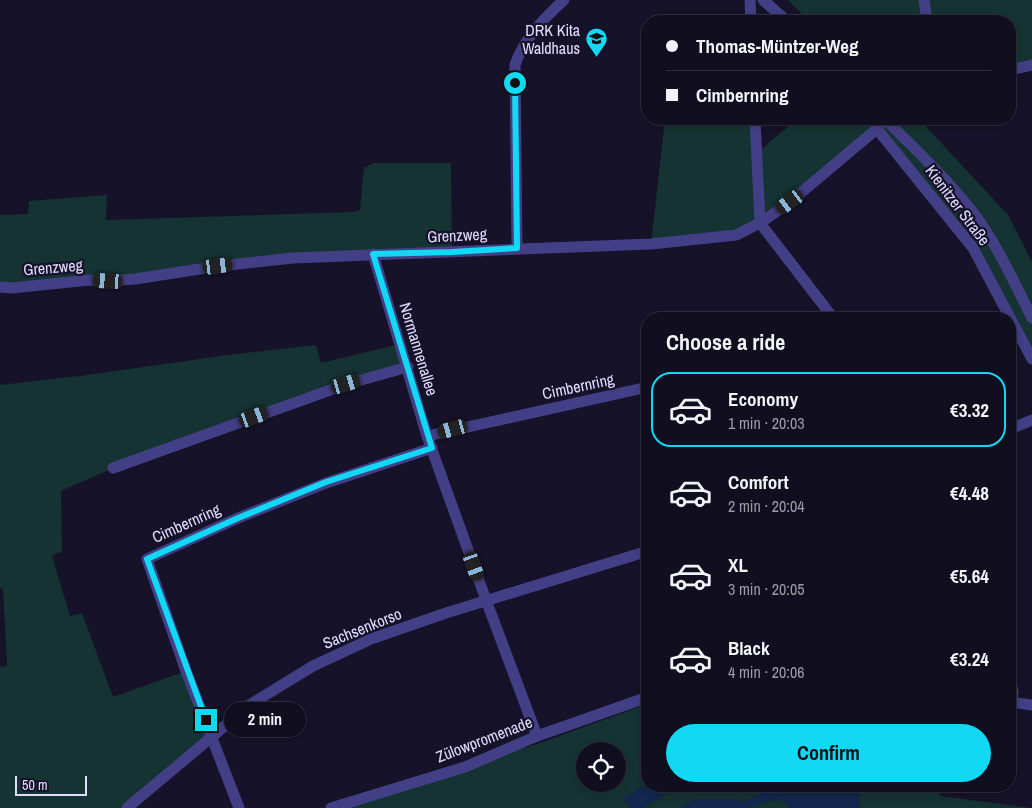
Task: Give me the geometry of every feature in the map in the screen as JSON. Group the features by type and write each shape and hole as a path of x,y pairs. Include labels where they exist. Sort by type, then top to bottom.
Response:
{"street":[{"path":"517,248 515,65 518,54 547,15 564,0"},
{"path":"750,0 751,15"},
{"path":"763,0 780,15"},
{"path":"924,0 926,15"},
{"path":"1016,69 1032,65"},
{"path":"755,125 760,223 829,312"},
{"name":"Grenzweg","path":"0,287 89,280 135,279 218,266 284,259 651,244 736,235 760,223 790,202 881,125"},
{"name":"Kienitzer Straße","path":"884,125 973,248 1007,312"},
{"name":"Kienitzer Straße","path":"885,125 931,164 972,211 998,252 1032,318"},
{"name":"Normannenallee","path":"373,254 427,436 537,736"},
{"name":"Kienitzer Straße","path":"1016,329 1032,359"},
{"path":"113,468 346,384 408,367"},
{"name":"Cimbernring","path":"427,436 641,389"},
{"path":"1016,427 1032,420"},
{"name":"Cimbernring","path":"239,808 186,671 147,559 238,518 326,482 432,448"},
{"name":"Sachsenkorso","path":"127,808 251,704 313,666 370,639 486,600 641,553"},
{"name":"Zülowpromenade","path":"331,808 465,767 537,736 641,699"},
{"path":"1016,703 1032,705"}],"green space":[{"path":"788,0 1032,0 1032,64 1016,67 1016,15 803,15"},
{"path":"664,125 755,125 757,153 790,125 925,125 1008,215 1032,262 1032,359 1016,329 1016,312 1007,312 973,248 877,129 790,202 736,235 651,244"},
{"path":"374,163 451,163 452,252 373,254 0,287 0,215 28,214 29,201 107,195 106,220 353,212 360,210 364,168"},
{"path":"400,344 408,367 113,468 61,491 62,551 52,556 70,616 82,613 113,697 186,671 212,736 127,808 0,808 0,667 7,666 3,589 0,588 0,385 316,345 321,363"},
{"path":"641,706 641,788 623,798 630,808 331,808 540,743"},
{"path":"670,792 759,792 759,794 741,803 735,799 697,799 680,808 642,808"},
{"path":"860,792 940,792 940,796 1032,808 859,808"},
{"path":"780,799 791,808 749,808 762,803"}],"water":[{"path":"641,788 641,792 670,792 642,808 630,808 623,798"},
{"path":"759,792 860,792 859,808 791,808 780,799 749,808 680,808 697,799 735,799 741,803 759,794"}],"place":[{"name":"DRK Kita Waldhaus","path":"596,58"}],"route":[{"path":"206,720 186,671 147,559 238,518 326,482 432,448 373,254 517,248 515,83"}]}
